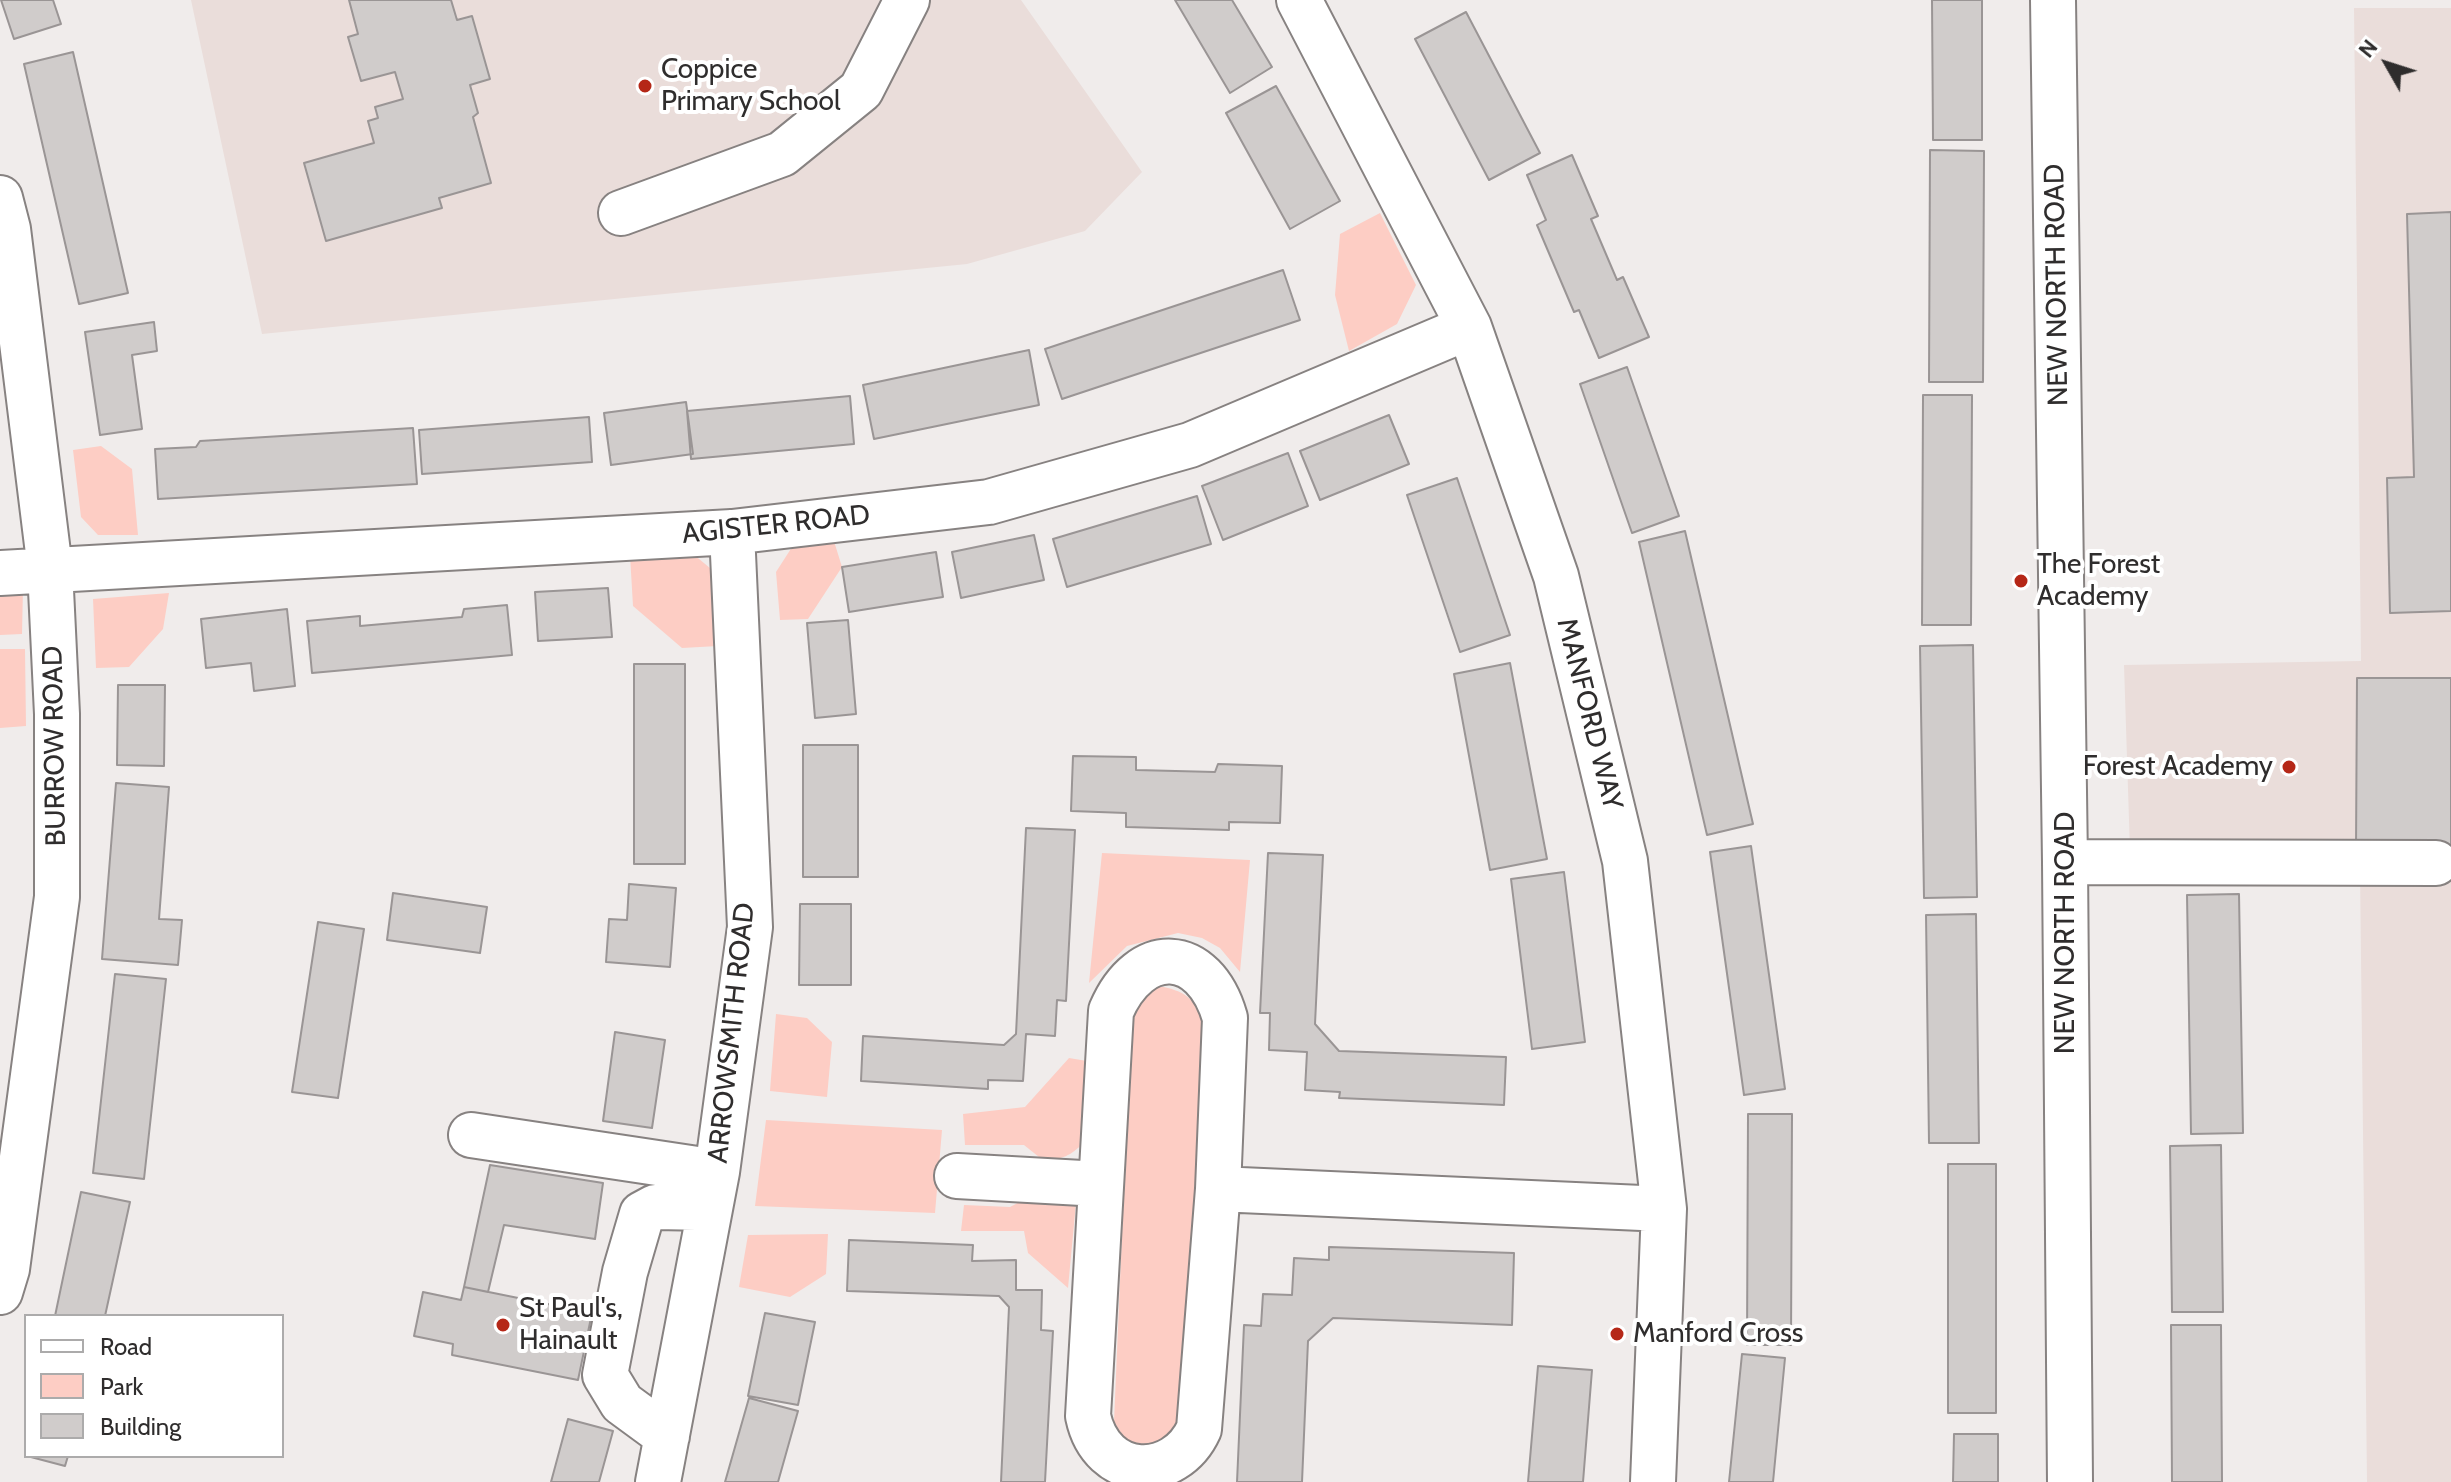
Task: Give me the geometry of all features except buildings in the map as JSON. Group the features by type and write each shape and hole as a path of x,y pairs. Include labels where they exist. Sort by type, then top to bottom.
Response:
{"street":[{"path":"621,213 782,154 861,90 907,0"},
{"name":"MANFORD WAY","path":"1299,0 1469,327 1556,576 1625,861 1664,1209 1653,1482"},
{"name":"NEW NORTH ROAD","path":"2053,0 2070,1482"},
{"name":"BURROW ROAD","path":"0,198 8,229 50,569 57,714 57,897 7,1269 0,1292"},
{"name":"AGISTER ROAD","path":"0,573 732,532 989,502 1190,445 1469,327"},
{"name":"ARROWSMITH ROAD","path":"658,1482 714,1190 750,927 732,532"},
{"path":"2065,862 2436,863"},
{"path":"1172,960 1191,966 1218,996 1225,1018 1218,1189 1199,1429 1194,1445 1178,1465 1158,1477 1143,1477 1112,1462 1099,1449 1088,1416 1111,1011 1119,991 1133,975 1151,964 1172,960"},
{"path":"471,1135 714,1190"},
{"path":"957,1176 1100,1184"},
{"path":"1218,1189 1664,1209"},
{"path":"667,1436 622,1403 605,1375 633,1237 642,1214 655,1207 714,1190"}],"shaded area":[{"name":"Coppice Primary School","path":"191,0 1021,0 1142,172 1085,231 967,264 262,334"},
{"name":"Forest Academy","path":"2354,8 2451,8 2451,1482 2367,1482 2360,870 2131,882 2124,665 2361,661"}],"green space":[{"path":"1380,213 1416,285 1397,324 1349,351 1335,295 1340,234"},
{"path":"101,446 132,469 138,535 98,535 81,517 73,450"},
{"path":"833,538 842,567 808,619 780,620 776,572 794,544"},
{"path":"687,549 716,573 718,646 682,648 633,606 630,555"},
{"path":"23,588 22,634 0,635 0,589"},
{"path":"169,593 163,629 129,667 96,668 93,599"},
{"path":"0,649 25,649 26,726 0,728"},
{"path":"1102,853 1250,860 1240,972 1220,948 1202,938 1178,933 1127,946 1089,983"},
{"path":"1158,986 1188,997 1197,1009 1202,1026 1188,1423 1151,1452 1121,1439 1114,1422 1132,999"},
{"path":"776,1014 807,1018 832,1042 827,1097 770,1091"},
{"path":"1069,1058 1087,1061 1083,1143 1074,1151 1061,1158 1044,1161 1024,1145 965,1145 963,1114 1025,1107"},
{"path":"766,1120 942,1130 935,1213 755,1206"},
{"path":"1033,1195 1076,1203 1068,1288 1028,1253 1024,1231 961,1231 964,1205 1010,1207"},
{"path":"828,1234 826,1274 790,1297 739,1287 748,1235"}],"place":[{"name":"Coppice Primary School","path":"645,86"},
{"name":"The Forest Academy","path":"2021,581"},
{"name":"Forest Academy","path":"2289,767"},
{"name":"St Paul's, Hainault","path":"503,1325"},
{"name":"Manford Cross","path":"1617,1334"}]}
